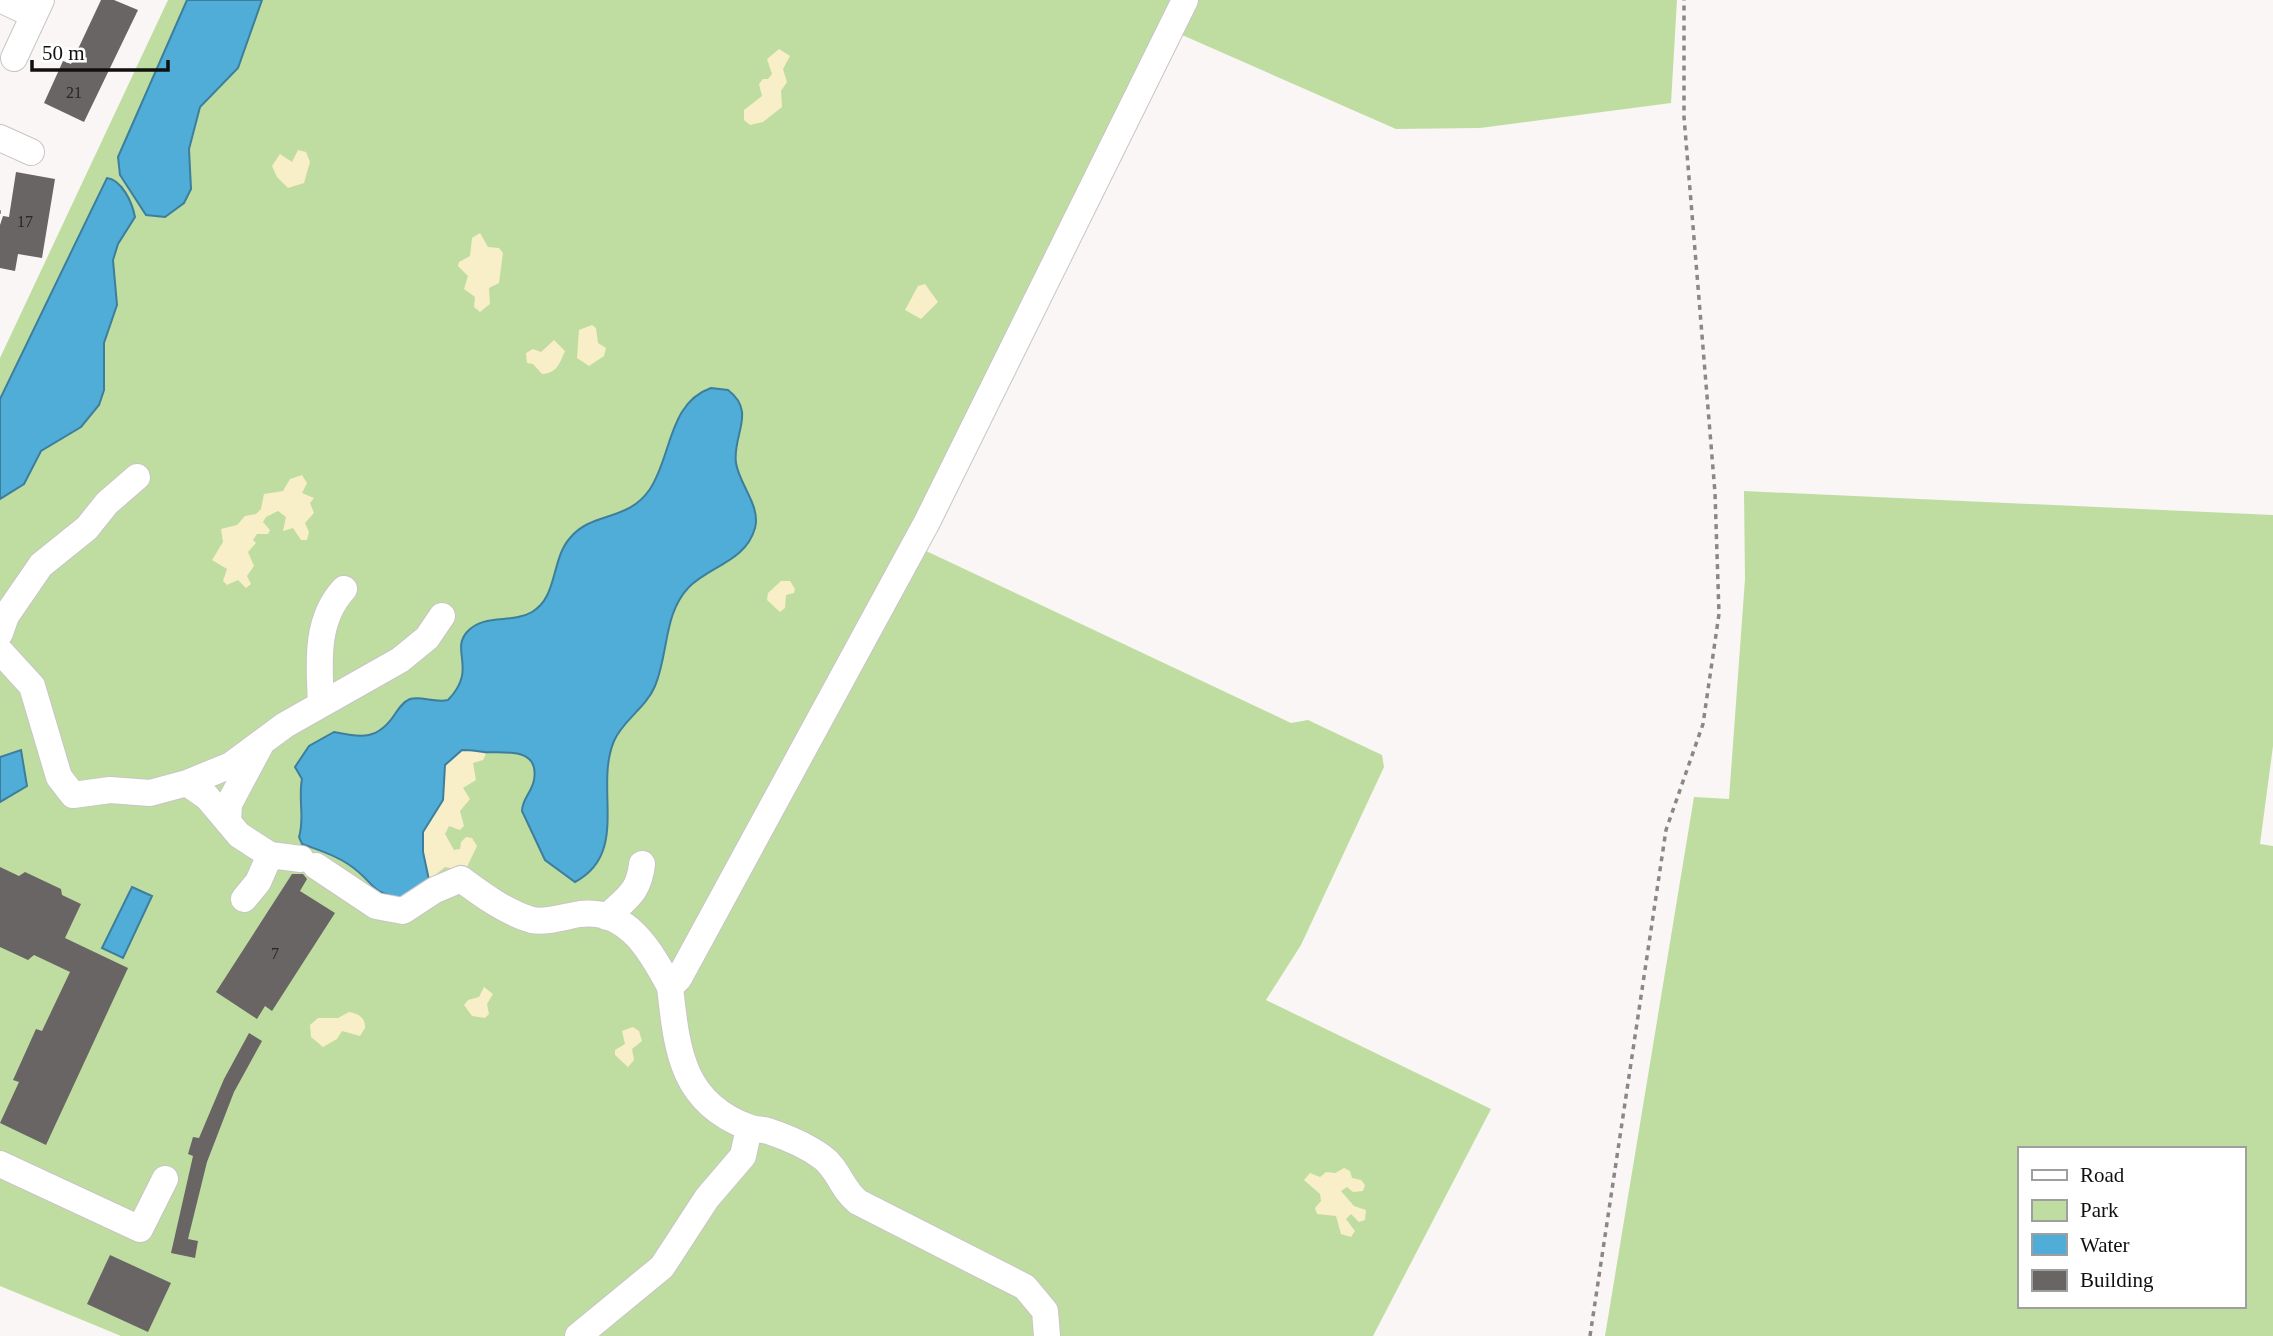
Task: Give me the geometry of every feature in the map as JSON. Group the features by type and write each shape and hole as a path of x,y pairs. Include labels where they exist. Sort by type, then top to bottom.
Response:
{"lane":[{"path":"2,0 37,8 14,58"},
{"path":"670,987 679,978 927,522 1185,0"},
{"path":"0,138 31,152"},
{"path":"0,633 6,616 41,565 87,528 107,503 137,477"},
{"path":"321,703 319,650 326,616 344,589"},
{"path":"0,651 32,686 59,778 73,795 110,790 149,793 187,783 230,765 285,724 400,660 427,638 442,616"},
{"path":"228,822 233,796 261,744"},
{"path":"187,783 207,797 239,835 270,855 286,855 309,862 376,906 403,911 435,890 461,879 485,897 533,920 588,913 622,921 653,954 670,987 676,1034 689,1082 701,1098 749,1128 766,1130 821,1156 845,1190 858,1202 1025,1287 1045,1311 1047,1336"},
{"path":"244,899 258,882 270,855"},
{"path":"607,918 635,892 640,882 642,864"},
{"path":"578,1336 662,1267 699,1210 743,1156 749,1128"},
{"path":"0,1164 140,1229 166,1179"}],"path":[{"path":"1590,1336 1666,830 1676,793 1703,724 1719,614 1716,493 1684,117 1684,0"}],"green space":[{"path":"168,0 1677,0 1671,103 1480,128 1396,129 1173,31 924,550 1291,723 1308,720 1382,755 1384,767 1301,945 1266,1000 1491,1109 1373,1336 121,1336 0,1286 0,358"},
{"path":"1744,491 2273,515 2273,746 2260,844 2273,846 2273,1336 1605,1336 1694,797 1729,799 1745,579"}],"sand":[{"path":"779,49 790,56 783,69 787,82 781,91 782,107 763,122 750,125 744,120 744,110 762,96 759,84 772,74 767,59"},
{"path":"298,150 306,152 310,162 304,183 288,188 277,177 272,166 280,154 292,162"},
{"path":"480,233 488,247 499,248 503,253 499,283 489,288 490,304 480,312 474,307 475,297 464,289 468,276 458,266 459,262 470,256 472,238"},
{"path":"925,284 938,302 921,319 905,310 918,286"},
{"path":"592,325 596,328 598,343 606,348 604,356 589,366 577,358 579,330"},
{"path":"554,340 565,351 555,369 542,374 533,364 527,363 526,353 533,349 541,352"},
{"path":"302,475 307,483 302,493 314,498 310,503 314,513 305,523 309,532 307,540 301,540 293,528 283,531 286,517 278,511 266,517 263,522 270,530 268,534 257,534 253,540 256,543 248,552 254,566 247,576 251,584 246,588 238,580 227,585 223,581 227,569 212,560 223,542 221,529 237,525 245,516 256,514 261,509 264,494 283,491 290,479"},
{"path":"781,581 790,581 795,589 794,593 786,595 785,608 780,612 767,600 768,593"},
{"path":"462,750 475,750 486,754 483,760 473,763 476,780 463,788 470,799 460,811 464,826 460,830 449,826 445,834 454,850 460,849 461,842 466,837 472,838 477,846 465,871 445,867 429,880 423,852 423,831 443,800 445,765"},
{"path":"484,987 493,994 487,1004 489,1014 485,1018 472,1016 464,1005 468,1000 479,997"},
{"path":"349,1012 364,1021 365,1028 360,1036 342,1031 337,1039 323,1047 311,1037 310,1025 318,1018 338,1018"},
{"path":"633,1027 639,1031 642,1041 632,1049 634,1060 628,1067 615,1055 615,1050 625,1044 622,1031"},
{"path":"1344,1168 1350,1171 1352,1178 1361,1180 1365,1185 1363,1191 1353,1192 1347,1187 1341,1191 1354,1206 1366,1210 1365,1220 1359,1222 1351,1214 1346,1219 1355,1231 1351,1237 1341,1234 1336,1216 1317,1214 1315,1208 1321,1201 1320,1194 1304,1180 1310,1173 1320,1177 1326,1172 1335,1173"}],"water":[{"path":"187,0 262,0 238,68 200,107 189,149 191,189 184,203 165,217 146,215 120,175 118,157"},
{"path":"107,178 122,187 135,217 118,244 113,260 117,305 104,343 104,390 99,405 81,427 41,451 24,484 0,499 0,399"},
{"path":"711,388 728,390 737,398 741,407 736,463 755,512 755,528 744,548 689,587 675,609 655,686 614,741 607,779 606,837 592,870 575,882 545,860 522,811 533,784 534,769 525,756 509,753 462,750 445,765 443,800 423,832 423,852 429,880 408,899 379,891 358,871 342,861 302,844 299,837 302,779 295,767 309,746 334,732 361,736 376,733 389,722 401,705 410,699 448,700 461,679 461,646 467,632 490,620 524,616 540,605 546,597 560,556 570,538 579,529 621,512 641,499 657,476 686,405"},
{"path":"21,750 27,786 0,802 0,757"},
{"path":"132,887 152,896 123,958 102,948"}],"building":[{"path":"101,0 114,0 138,10 84,122 44,103 63,61 71,64"},
{"path":"16,172 55,179 42,258 18,254 15,271 0,268 0,225 3,216 9,217"},
{"path":"0,867 19,876 25,872 61,889 62,895 81,904 65,938 128,968 46,1145 0,1123 19,1082 13,1080 36,1029 42,1031 70,972 34,955 28,960 0,947"},
{"path":"292,874 303,874 307,879 300,891 335,913 272,1011 265,1006 257,1019 216,992"},
{"path":"249,1033 262,1041 234,1092 207,1162 188,1239 198,1241 195,1258 171,1253 193,1156 188,1154 193,1137 199,1138 224,1079"},
{"path":"110,1255 171,1283 148,1332 87,1304"}]}
